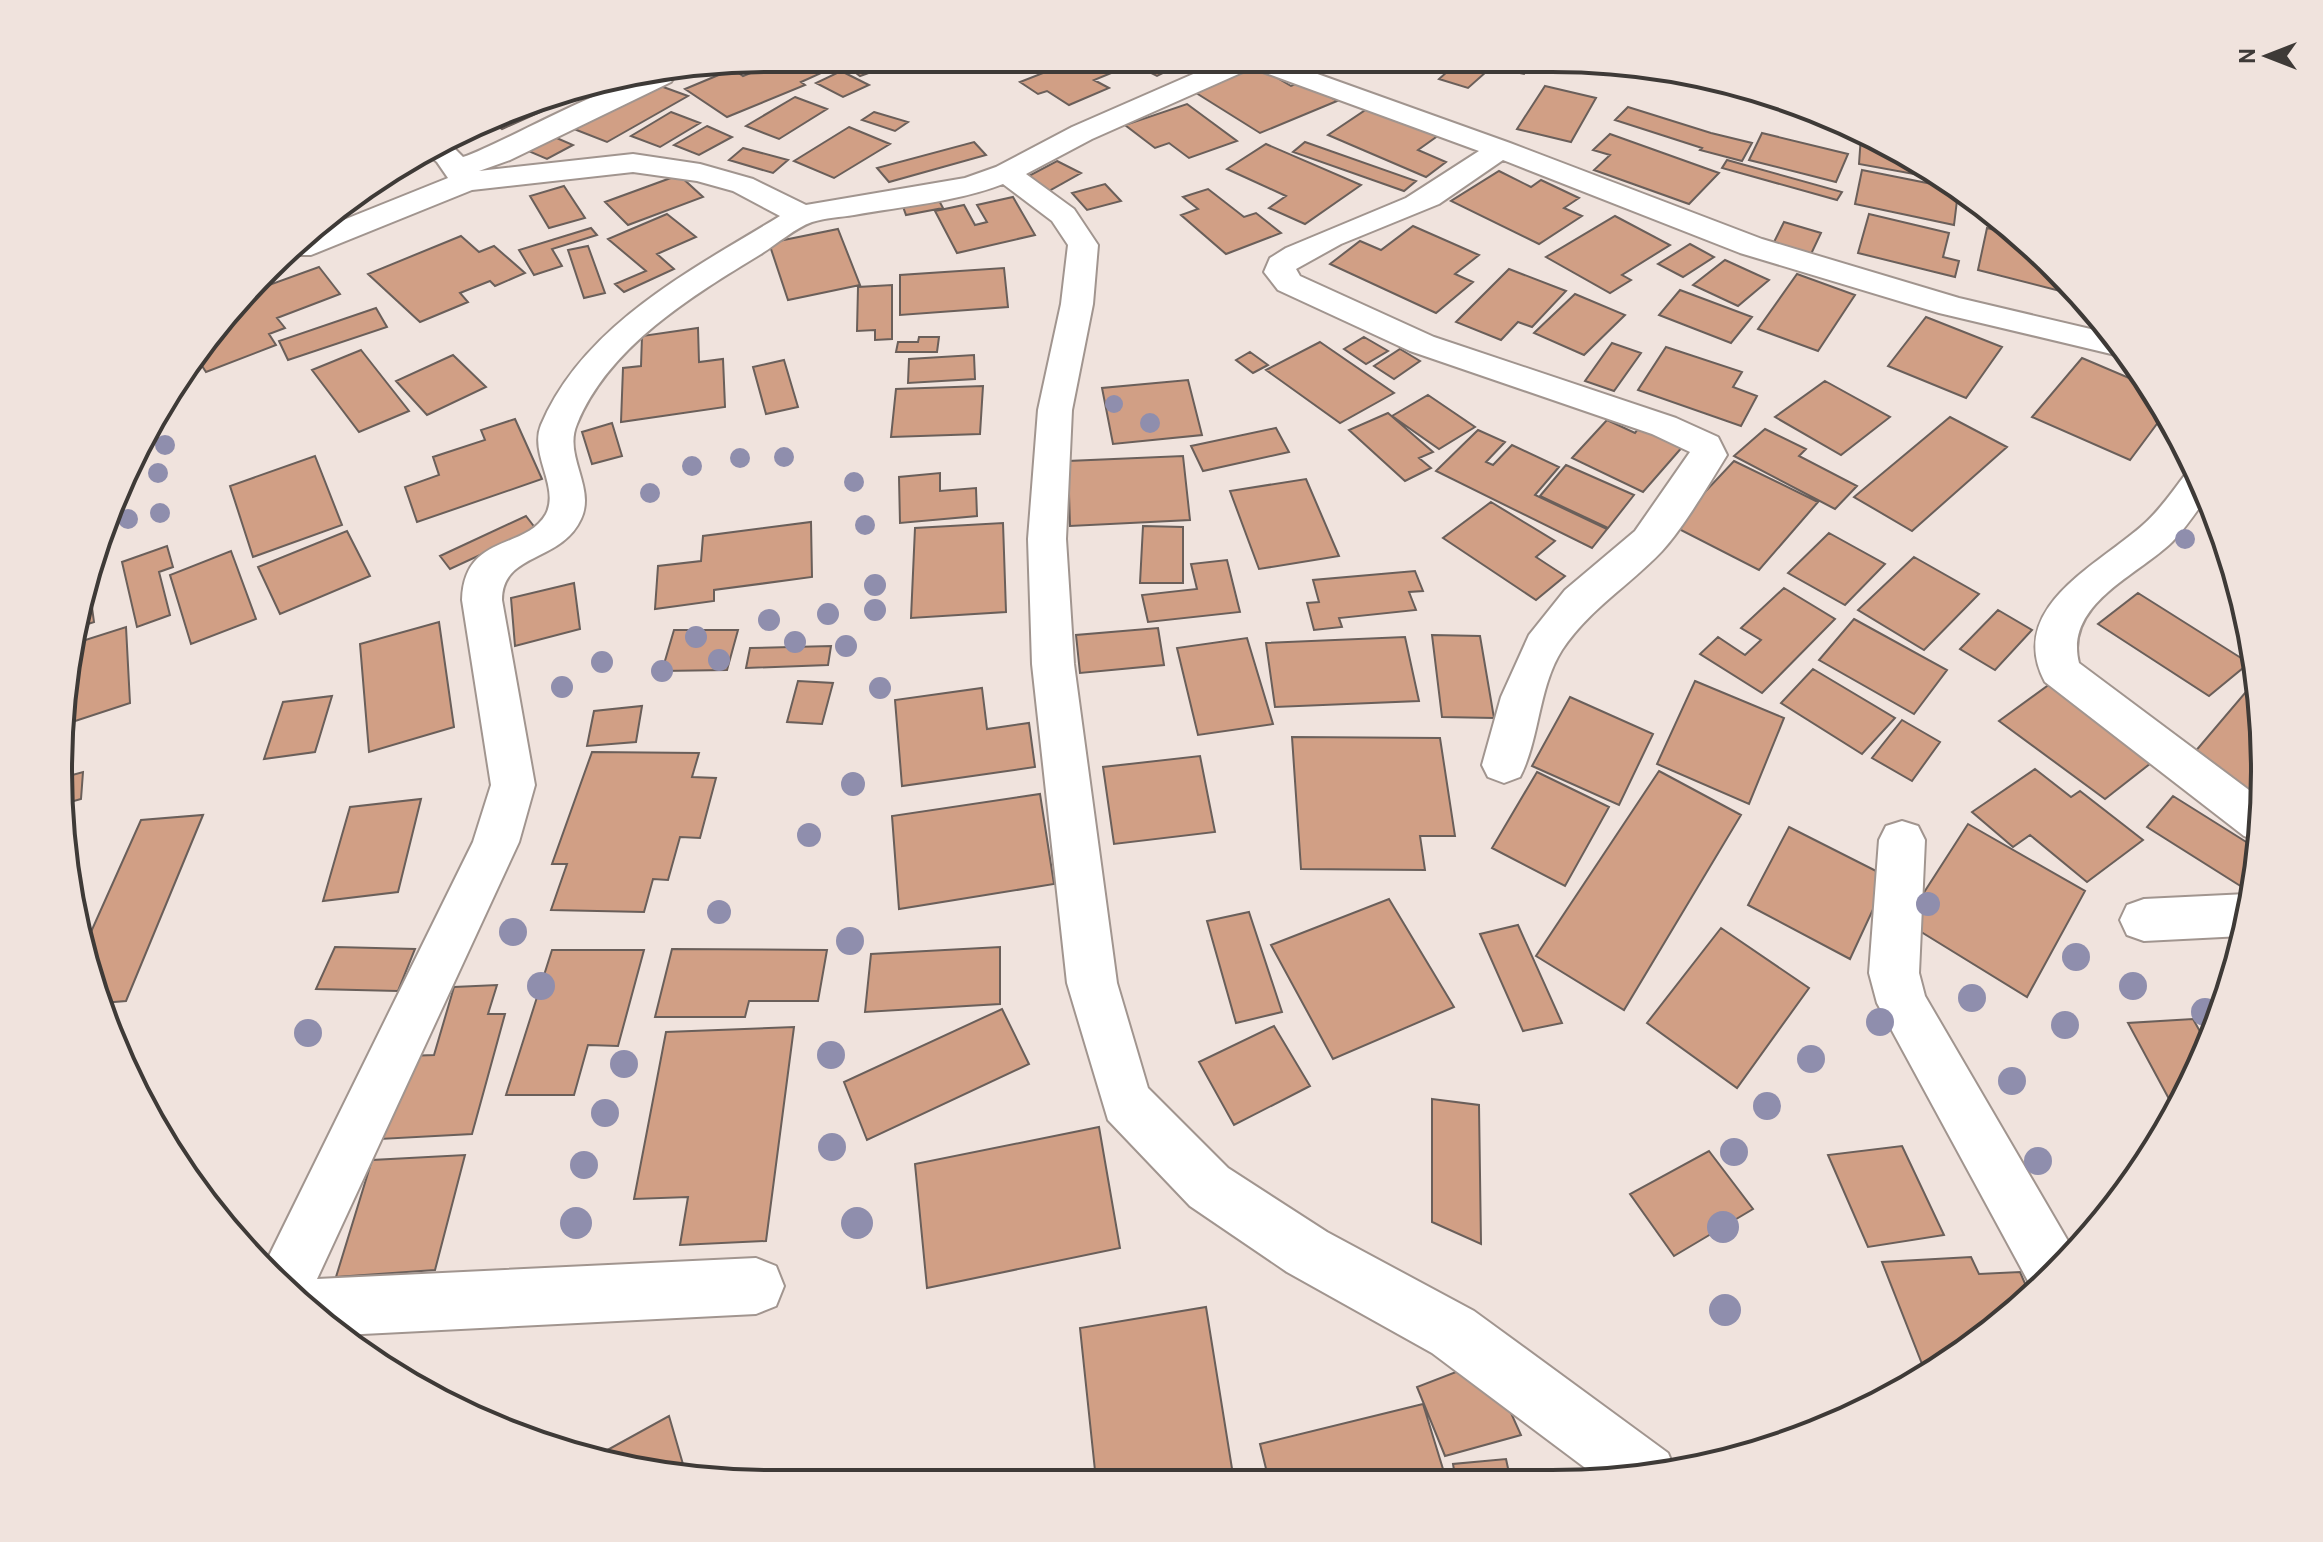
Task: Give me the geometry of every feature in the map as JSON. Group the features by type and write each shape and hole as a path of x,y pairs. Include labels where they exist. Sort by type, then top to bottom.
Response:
{"street":[{"path":"289,1276 496,842 513,785 482,600 484,578 498,562 556,530 566,512 568,498 555,449 556,429 566,408 610,349 668,300 802,215 971,186 1006,173 1082,133 1220,72"},
{"path":"1288,72 1500,149 1751,246 1950,306 2105,343"},
{"path":"318,238 453,166 500,154 647,83"},
{"path":"1500,149 1458,183 1415,205 1329,236 1281,265 1280,272 1289,283 1422,344 1664,426 1705,445 1709,455 1649,541 1579,600 1543,646 1522,697 1504,765"},
{"path":"453,166 507,175 633,163 700,173 743,185 802,215"},
{"path":"1006,173 1063,215 1083,245 1077,304 1055,410 1047,539 1053,664 1092,983 1126,1102 1209,1187 1307,1252 1453,1332 1633,1465"},
{"path":"2192,491 2159,531 2066,610 2057,632 2053,655 2060,671 2250,815"},
{"path":"1902,840 1894,973 1902,1003 2049,1262"},
{"path":"2144,920 2236,916"},
{"path":"322,1307 756,1286"}],"building":[{"path":"752,72 819,74 801,82 805,85 727,117 685,89 723,73 738,73 743,76"},
{"path":"843,72 869,85 843,97 816,83"},
{"path":"1045,72 1114,72 1094,80 1109,88 1069,105 1047,91 1038,94 1020,82"},
{"path":"1242,72 1267,72 1291,86 1303,81 1337,101 1260,133 1193,91"},
{"path":"1447,72 1486,72 1468,88 1439,79"},
{"path":"655,84 688,96 607,142 574,129"},
{"path":"1545,86 1596,98 1571,142 1517,129"},
{"path":"795,97 827,109 779,139 746,126"},
{"path":"1187,104 1237,141 1189,158 1169,143 1155,148 1125,125"},
{"path":"1370,107 1439,135 1418,150 1446,162 1426,177 1328,135"},
{"path":"1628,107 1752,143 1742,161 1700,150 1702,148 1615,120"},
{"path":"548,108 502,129 499,127"},
{"path":"671,112 700,123 660,147 631,136"},
{"path":"874,112 908,122 895,131 862,120"},
{"path":"707,126 732,137 699,155 674,145"},
{"path":"849,127 890,144 834,178 794,161"},
{"path":"1762,133 1848,154 1836,182 1749,160"},
{"path":"1610,134 1719,173 1689,204 1594,170 1610,155 1593,150"},
{"path":"552,136 573,145 547,159 526,150"},
{"path":"974,142 986,155 889,182 877,168"},
{"path":"1305,142 1416,181 1404,191 1293,152"},
{"path":"1266,144 1361,185 1305,224 1269,208 1286,196 1227,169"},
{"path":"1860,144 1915,174 1859,164"},
{"path":"743,148 788,160 773,173 729,160"},
{"path":"1727,160 1842,192 1837,200 1722,168"},
{"path":"1057,161 1081,173 1047,192 1023,179"},
{"path":"1862,170 1930,184 1957,202 1954,225 1855,204"},
{"path":"1499,171 1531,187 1541,180 1579,198 1564,208 1582,216 1539,244 1451,201"},
{"path":"679,175 703,197 628,225 605,202"},
{"path":"1105,184 1121,201 1087,210 1072,193"},
{"path":"564,186 585,218 549,228 530,196"},
{"path":"1208,189 1244,217 1256,213 1281,233 1226,254 1181,215 1198,209 1183,197"},
{"path":"936,195 943,208 906,215 901,201"},
{"path":"1013,197 1035,235 957,253 935,211 964,205 975,225 987,222 977,205"},
{"path":"667,214 696,237 657,254 674,269 624,292 615,284 646,271 608,239"},
{"path":"1869,214 1949,233 1943,257 1959,261 1955,277 1858,253"},
{"path":"1615,216 1670,245 1622,275 1631,280 1610,293 1546,257"},
{"path":"1784,222 1821,233 1811,254 1773,244"},
{"path":"1413,226 1479,255 1455,274 1473,282 1436,313 1330,264 1360,241 1381,250"},
{"path":"591,228 597,235 552,249 562,266 534,275 519,250"},
{"path":"1987,228 1995,230 2059,291 1978,270"},
{"path":"838,229 860,285 788,300 769,243"},
{"path":"461,236 479,252 494,246 525,273 495,286 490,281 460,293 468,302 420,322 368,274"},
{"path":"1690,244 1714,257 1683,277 1658,264"},
{"path":"588,246 605,293 584,298 568,250"},
{"path":"1725,260 1769,280 1738,306 1693,285"},
{"path":"319,267 340,294 277,318 285,328 269,334 276,345 206,372 202,366 216,345 269,285"},
{"path":"1004,268 1008,307 900,315 900,275"},
{"path":"1509,269 1566,291 1532,327 1518,322 1501,340 1456,322"},
{"path":"1797,274 1855,295 1818,351 1758,329"},
{"path":"892,285 892,339 875,340 875,330 857,331 858,287"},
{"path":"1680,290 1752,317 1731,343 1659,315"},
{"path":"1575,294 1625,315 1584,355 1534,333"},
{"path":"376,308 387,327 288,360 279,341"},
{"path":"1926,317 2002,347 1966,398 1888,366"},
{"path":"698,328 699,362 723,359 725,407 621,422 623,368 641,366 642,336"},
{"path":"919,337 939,337 937,352 896,352 898,342 918,342"},
{"path":"1364,337 1388,351 1366,364 1344,349"},
{"path":"1320,342 1394,393 1340,423 1266,370"},
{"path":"1612,343 1641,353 1614,391 1585,381"},
{"path":"1666,347 1742,372 1733,387 1757,396 1741,426 1638,390"},
{"path":"1400,349 1420,361 1394,379 1374,366"},
{"path":"361,350 409,411 359,432 312,370"},
{"path":"1250,352 1268,365 1253,373 1236,360"},
{"path":"453,355 486,387 427,415 396,381"},
{"path":"974,355 975,379 908,383 909,359"},
{"path":"2082,358 2130,378 2158,423 2130,460 2032,417"},
{"path":"784,360 798,407 766,414 753,367"},
{"path":"1188,380 1202,435 1113,444 1102,388"},
{"path":"1825,381 1890,417 1841,455 1775,417"},
{"path":"983,386 980,434 891,437 896,389"},
{"path":"1428,395 1475,427 1439,449 1392,416"},
{"path":"1388,413 1433,452 1419,458 1431,468 1405,481 1349,430"},
{"path":"1950,417 2007,447 1912,531 1854,497"},
{"path":"515,419 542,479 417,522 405,487 439,475 433,457 485,440 481,430"},
{"path":"1607,420 1635,433 1641,425 1684,445 1643,492 1572,458"},
{"path":"612,423 622,456 592,464 582,432"},
{"path":"1276,428 1289,452 1203,471 1191,446"},
{"path":"1765,429 1806,449 1799,456 1857,486 1835,509 1734,456"},
{"path":"1478,430 1505,442 1486,462 1493,465 1512,445 1559,467 1535,495 1607,529 1592,548 1436,471"},
{"path":"315,456 342,525 253,557 230,486"},
{"path":"1183,456 1190,520 1070,526 1068,461"},
{"path":"1734,461 1818,502 1759,570 1673,526"},
{"path":"1566,465 1634,495 1608,528 1540,496"},
{"path":"940,473 940,491 976,488 977,516 900,523 899,477"},
{"path":"1306,479 1339,556 1259,569 1230,491"},
{"path":"1491,502 1555,541 1536,557 1565,576 1536,600 1443,538"},
{"path":"526,516 536,529 450,569 440,556"},
{"path":"811,522 812,577 714,590 714,601 655,609 658,566 701,561 703,536"},
{"path":"1003,523 1006,612 911,618 915,528"},
{"path":"1143,526 1183,527 1183,583 1140,583"},
{"path":"347,531 370,576 280,614 258,567"},
{"path":"1829,533 1885,564 1845,605 1788,573"},
{"path":"167,546 173,567 159,572 170,615 137,627 122,562"},
{"path":"231,551 256,619 191,644 170,575"},
{"path":"1914,557 1979,594 1924,650 1858,610"},
{"path":"1227,560 1240,612 1148,622 1142,595 1197,589 1191,564"},
{"path":"1415,571 1423,591 1409,592 1416,610 1339,618 1342,627 1314,630 1307,603 1319,602 1313,580"},
{"path":"574,583 580,629 515,646 511,598"},
{"path":"1784,588 1835,619 1762,693 1700,654 1718,637 1745,655 1761,640 1741,628"},
{"path":"2138,593 2242,658 2243,668 2209,696 2098,624"},
{"path":"92,607 94,622 88,624"},
{"path":"1998,610 2032,630 1995,670 1960,649"},
{"path":"1854,619 1947,670 1914,714 1819,660"},
{"path":"439,622 454,727 369,752 360,644"},
{"path":"126,627 130,703 73,722 78,680 84,640"},
{"path":"1158,628 1164,665 1080,673 1076,635"},
{"path":"674,630 738,630 727,670 662,671"},
{"path":"1432,635 1480,636 1494,718 1442,717"},
{"path":"1405,637 1419,701 1275,707 1266,643"},
{"path":"1247,638 1273,724 1198,735 1177,648"},
{"path":"831,646 828,665 746,668 750,648"},
{"path":"1813,669 1895,718 1862,754 1781,703"},
{"path":"798,681 833,683 822,724 787,722"},
{"path":"1695,681 1784,718 1749,804 1657,764"},
{"path":"2054,681 2160,756 2105,799 1999,721"},
{"path":"982,688 987,729 1029,723 1035,767 902,786 895,700"},
{"path":"2246,691 2250,797 2188,760"},
{"path":"332,696 315,752 264,759 283,702"},
{"path":"1570,697 1653,734 1619,805 1532,766"},
{"path":"642,706 636,742 587,746 594,711"},
{"path":"1902,720 1940,742 1912,781 1872,758"},
{"path":"1292,737 1440,738 1455,836 1420,836 1425,870 1301,869"},
{"path":"592,752 699,753 692,777 716,778 700,838 680,837 668,880 653,879 644,912 551,910 567,864 552,864"},
{"path":"1200,756 1215,832 1114,844 1103,767"},
{"path":"2035,769 2071,797 2080,791 2143,840 2087,882 2030,835 2013,847 1972,812"},
{"path":"1659,771 1741,815 1624,1010 1536,956"},
{"path":"83,772 81,799 73,801 72,775"},
{"path":"1537,772 1609,807 1565,886 1492,848"},
{"path":"1040,794 1054,884 899,909 892,816"},
{"path":"2173,796 2247,843 2241,886 2147,827"},
{"path":"421,799 398,892 323,901 350,807"},
{"path":"203,815 126,1001 111,1002 91,932 141,820"},
{"path":"1968,824 2085,891 2027,997 1905,922"},
{"path":"1789,827 1888,877 1850,959 1748,905"},
{"path":"1389,899 1454,1007 1333,1059 1271,945"},
{"path":"1249,912 1282,1012 1236,1023 1207,921"},
{"path":"1518,925 1562,1023 1523,1031 1480,934"},
{"path":"1721,928 1809,988 1737,1088 1647,1023"},
{"path":"335,947 415,949 398,991 316,989"},
{"path":"1000,947 1000,1004 865,1012 871,954"},
{"path":"672,949 827,950 818,1001 749,1001 745,1017 655,1017"},
{"path":"552,950 644,950 618,1046 588,1045 574,1095 506,1095"},
{"path":"497,985 488,1014 505,1014 472,1134 380,1139 407,1056 434,1055 454,987"},
{"path":"1002,1009 1029,1064 867,1140 844,1082"},
{"path":"2193,1019 2200,1032 2169,1099 2128,1023"},
{"path":"1274,1026 1310,1086 1234,1125 1199,1062"},
{"path":"794,1027 766,1241 680,1245 688,1197 634,1199 666,1032"},
{"path":"1432,1099 1479,1105 1481,1244 1432,1222"},
{"path":"1099,1127 1120,1248 927,1288 915,1164"},
{"path":"1902,1146 1944,1235 1868,1247 1828,1155"},
{"path":"1709,1151 1753,1209 1674,1256 1630,1194"},
{"path":"465,1155 435,1270 336,1277 372,1160"},
{"path":"1971,1257 1979,1274 2020,1272 2026,1285 1978,1326 1922,1363 1882,1262"},
{"path":"1206,1307 1232,1470 1095,1470 1080,1328"},
{"path":"1487,1360 1521,1435 1445,1456 1417,1387"},
{"path":"1423,1404 1443,1470 1266,1470 1260,1444"},
{"path":"669,1416 683,1464 635,1457 607,1450"},
{"path":"1506,1459 1508,1470 1454,1470 1453,1464"}]}
